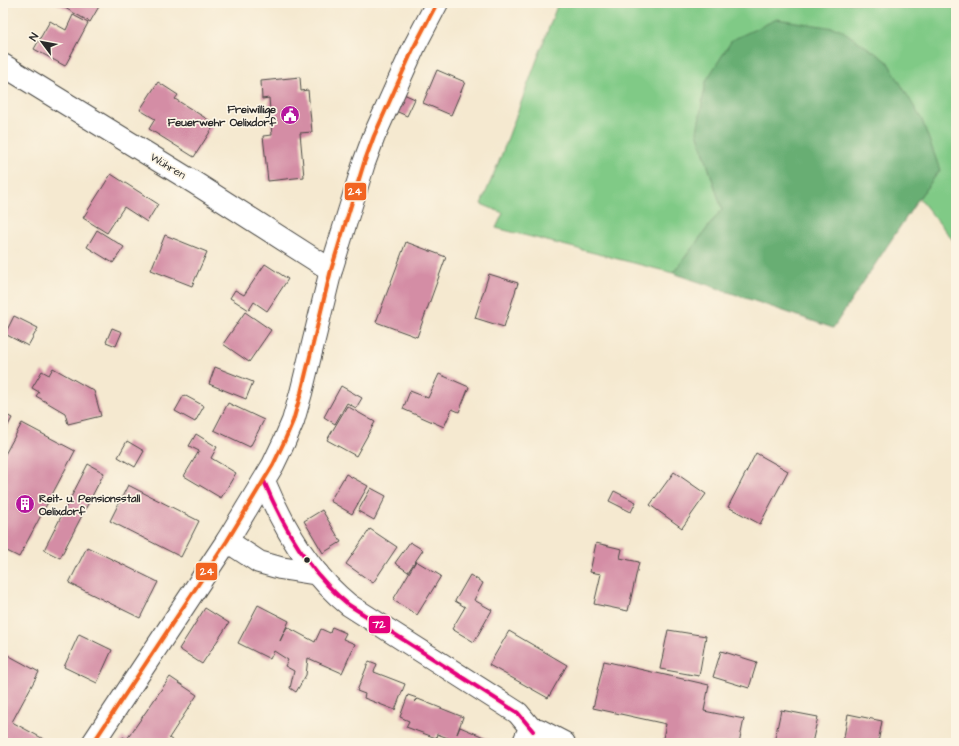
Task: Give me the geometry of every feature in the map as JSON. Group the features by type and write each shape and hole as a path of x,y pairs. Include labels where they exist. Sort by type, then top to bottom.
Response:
{"street":[{"path":"93,743 227,541 264,481 293,421 331,270 374,136 414,47 437,3"},
{"name":"Wühren","path":"3,65 195,183 331,270"},
{"path":"264,481 277,514 318,574 334,593 348,605 518,713 528,737 539,730 547,732 564,743"},
{"path":"227,541 259,562 280,568 318,574"}],"green space":[{"path":"558,3 956,3 956,244 919,198 940,170 697,132 722,209 673,273 496,228 503,213 481,204 500,159"},
{"path":"777,19 840,29 887,61 922,120 940,170 919,198 833,328 673,273 722,209 697,132 706,81 732,40"}],"building":[{"path":"56,3 101,3 90,22"},
{"path":"73,15 88,23 65,66 34,49 50,21 66,30"},
{"path":"437,70 465,82 451,115 423,103"},
{"name":"Freiwillige Feuerwehr Oelixdorf","path":"300,77 301,91 308,90 312,132 300,133 304,177 268,181 263,136 272,135 269,98 262,99 261,81"},
{"path":"158,82 178,95 175,99 215,124 194,157 149,129 155,119 140,110"},
{"path":"399,92 415,99 407,116 391,109"},
{"path":"111,174 158,204 147,222 124,207 107,233 83,218"},
{"path":"97,230 124,247 113,263 87,247"},
{"path":"165,235 207,252 192,286 151,270"},
{"path":"406,242 446,257 417,337 376,322"},
{"path":"265,264 288,279 267,311 254,302 249,310 230,298 235,290 244,295"},
{"path":"489,274 518,283 504,327 475,318"},
{"path":"245,312 271,330 249,362 223,344"},
{"path":"14,316 38,328 28,346 5,334"},
{"path":"112,328 122,332 116,346 106,342"},
{"path":"215,367 253,382 246,399 209,384"},
{"path":"53,368 94,391 101,416 68,424 65,413 36,396 39,392 32,388 42,371 49,375"},
{"path":"439,374 469,387 459,412 452,409 444,427 403,409 410,391 428,398"},
{"path":"341,386 362,398 356,408 347,403 335,424 324,417"},
{"path":"184,395 204,406 195,422 175,411"},
{"path":"228,403 264,420 250,447 214,430"},
{"path":"347,406 375,422 356,456 327,440"},
{"path":"3,413 12,418 3,435"},
{"name":"Reit- u. Pensionsstall Oelixdorf","path":"22,423 75,451 19,557 3,549 3,458"},
{"path":"196,434 217,447 211,458 236,473 221,498 184,476 199,451 189,446"},
{"path":"127,441 144,451 135,467 118,457"},
{"path":"756,453 788,471 760,524 728,507"},
{"path":"88,464 104,473 60,558 44,550"},
{"path":"674,472 706,494 682,528 650,505"},
{"path":"346,474 368,486 352,514 330,501"},
{"path":"128,485 199,521 181,557 110,521"},
{"path":"371,488 386,496 374,520 358,511"},
{"path":"614,491 636,502 631,512 609,501"},
{"path":"322,510 341,542 323,553 304,521"},
{"path":"370,529 397,547 373,583 346,564"},
{"path":"410,542 423,550 408,572 395,563"},
{"path":"596,543 622,549 620,558 639,562 628,611 594,604 601,574 590,572"},
{"path":"87,547 158,582 140,618 69,583"},
{"path":"416,561 441,576 417,615 393,600"},
{"path":"470,575 483,583 474,600 492,610 474,642 452,629 465,607 455,601"},
{"path":"258,605 289,621 280,641 287,627 315,642 321,629 330,633 332,627 346,633 343,639 355,644 342,673 308,658 306,675 296,692 290,688 294,671 285,666 288,660 274,651 270,659 238,643"},
{"path":"205,608 229,623 202,664 179,649"},
{"path":"668,630 706,636 699,676 660,669"},
{"path":"509,631 567,665 548,698 489,665"},
{"path":"79,634 112,650 97,683 64,667"},
{"path":"721,651 757,662 749,688 713,677"},
{"path":"4,653 39,672 12,722 51,743 3,743"},
{"path":"369,661 377,664 374,672 405,684 395,710 364,698 365,694 357,691"},
{"path":"604,661 709,685 704,711 744,719 739,743 662,743 666,724 593,708"},
{"path":"170,677 197,695 169,738 176,743 119,743 123,737 127,739"},
{"path":"408,695 417,698 415,702 418,699 463,717 457,734 460,727 491,740 489,743 446,743 448,738 437,734 436,738 406,727 409,721 400,717"},
{"path":"781,710 818,717 812,743 774,743"},
{"path":"848,714 882,721 878,743 843,743"}],"transit line":[{"name":"24","path":"93,743 227,541 273,465 284,442 293,421 331,270 364,163 374,136 414,47 437,3"},
{"name":"72","path":"264,481 271,498 299,548 322,579 335,592 349,605 518,713 533,731"}],"place":[{"name":"Freiwillige Feuerwehr Oelixdorf","path":"290,115"},
{"name":"Reit- u. Pensionsstall Oelixdorf","path":"25,504"}]}
